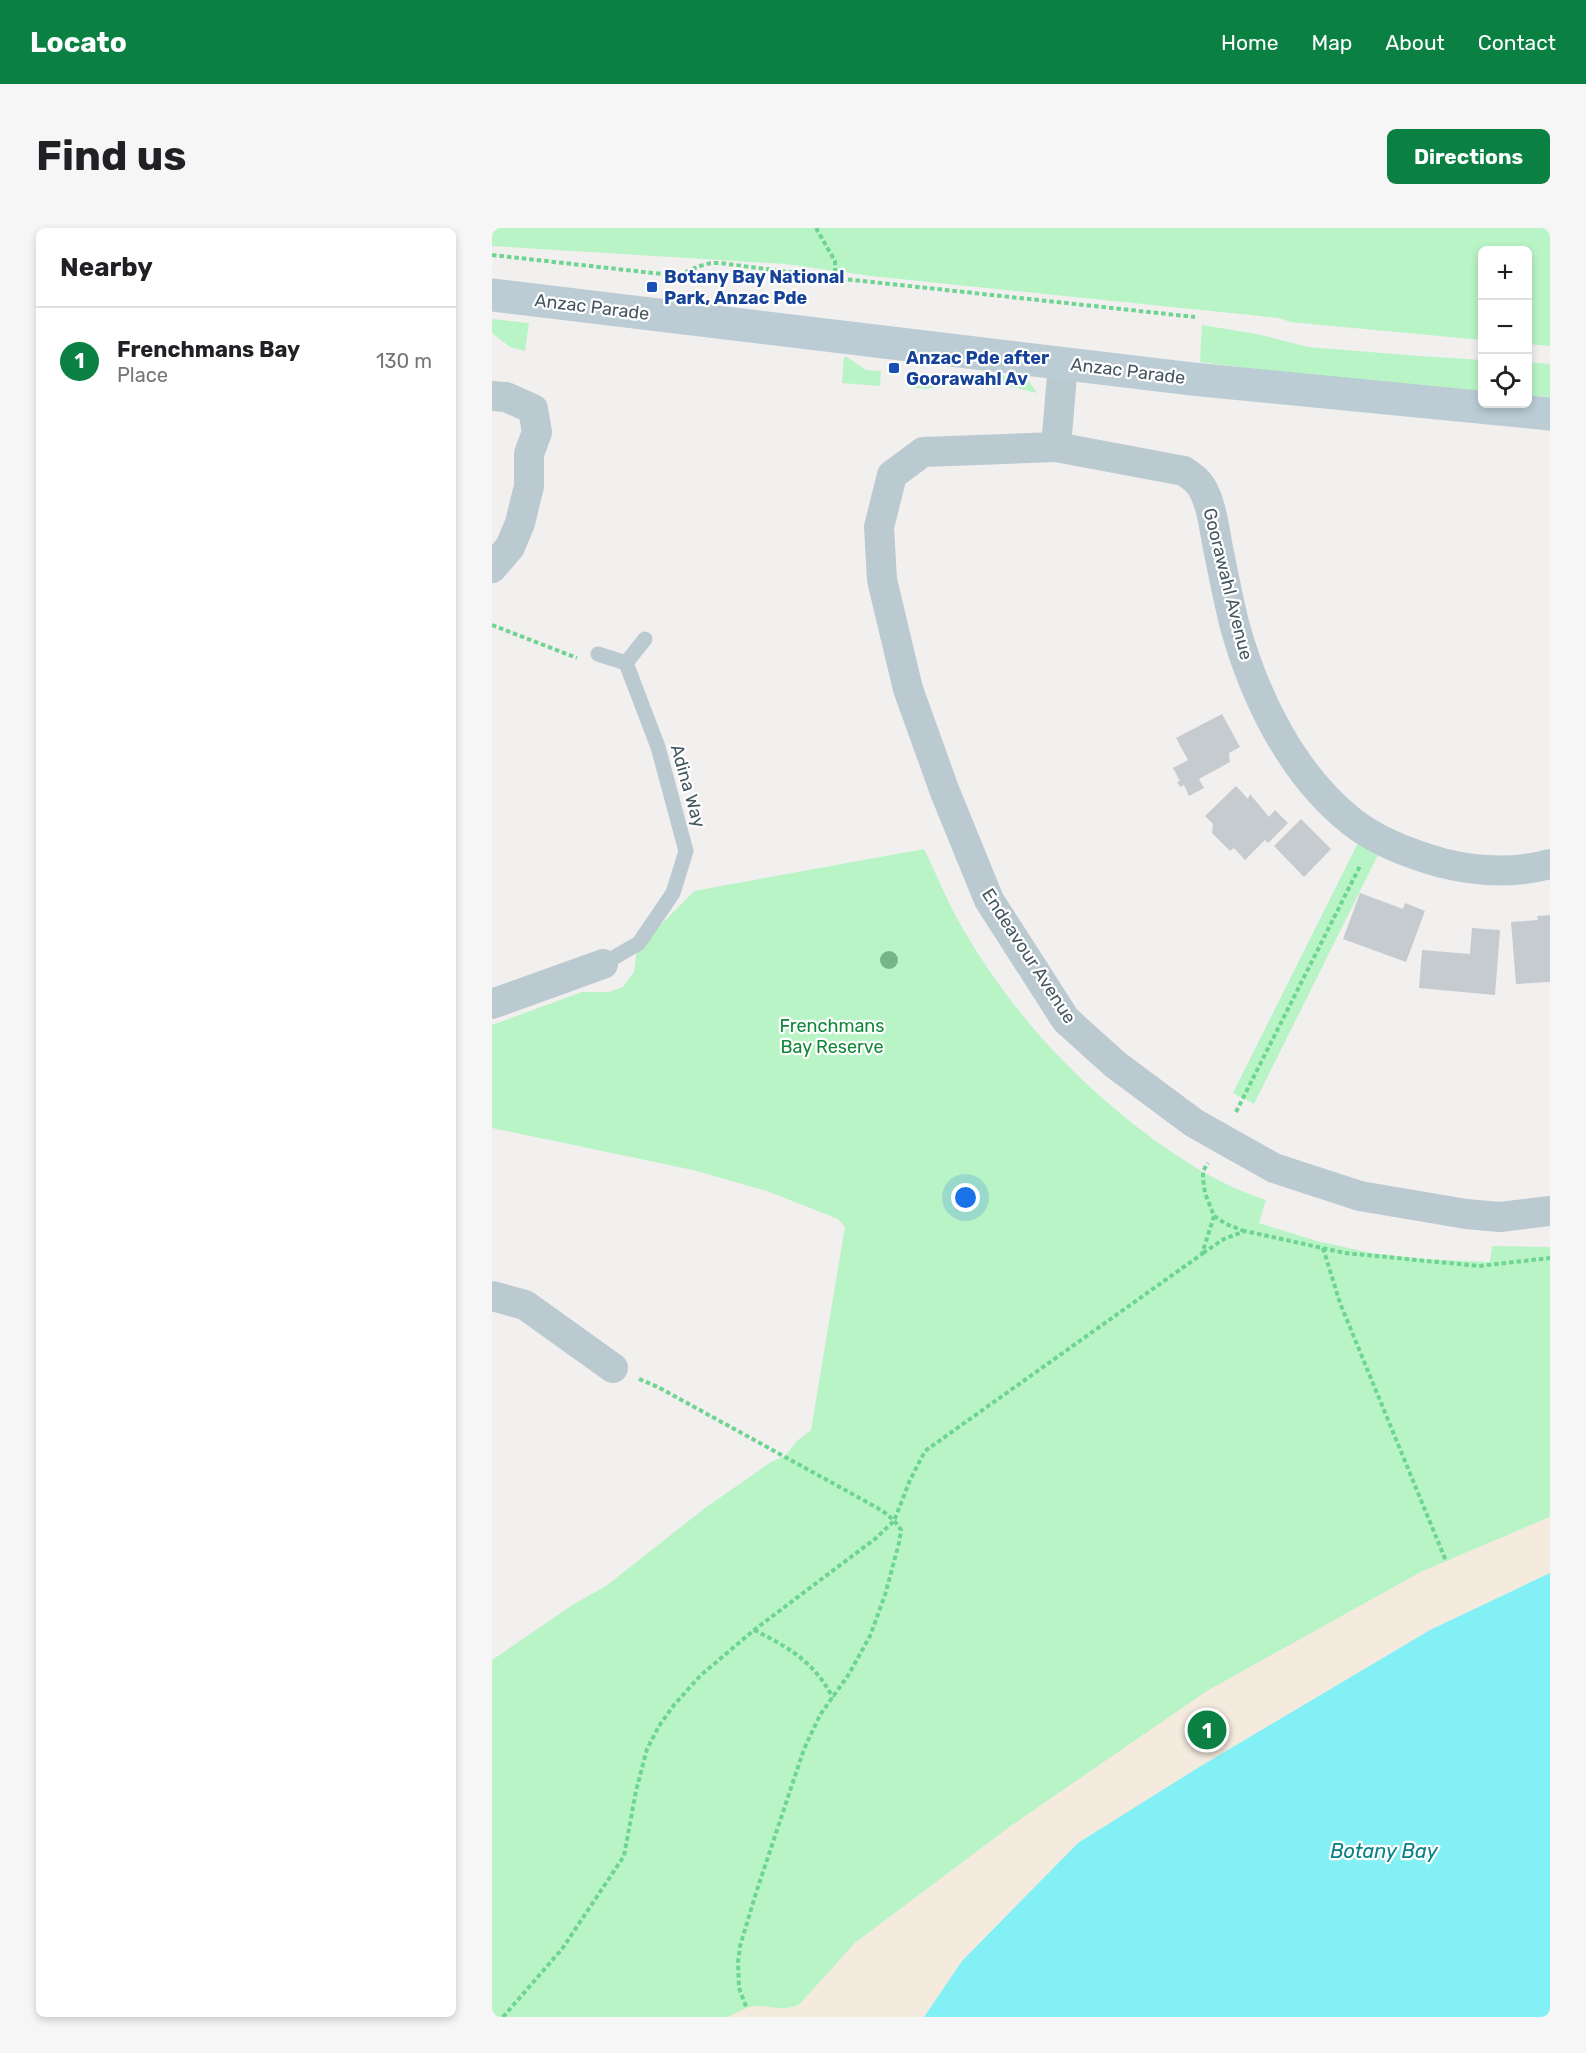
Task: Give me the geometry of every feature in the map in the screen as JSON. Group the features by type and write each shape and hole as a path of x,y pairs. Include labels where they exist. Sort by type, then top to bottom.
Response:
{"main road":[{"name":"Anzac Parade","path":"492,295 1192,379 1550,414"}],"street":[{"path":"1056,447 1063,363"},
{"path":"492,396 506,397 532,409 537,432 529,454 529,486 520,523 510,548 492,568"},
{"name":"Goorawahl Avenue","path":"1056,447 1178,470 1189,475 1199,484 1209,507 1235,626 1249,669 1267,712 1290,751 1319,790 1352,822 1375,836 1414,854 1460,867 1501,872 1550,864"},
{"name":"Endeavour Avenue","path":"1056,447 923,452 892,475 879,527 882,580 908,689 945,792 989,900 1066,1020 1116,1065 1194,1123 1274,1168 1360,1196 1466,1214 1500,1217 1550,1211"},
{"path":"492,1004 603,964"},
{"path":"492,1296 525,1305 613,1368"}],"lane":[{"path":"598,654 626,663 645,639"},
{"name":"Adina Way","path":"603,964 639,943 673,892 686,851 658,747 626,663"}],"path":[{"path":"816,228 835,261 835,278"},
{"path":"492,255 662,275 675,275 707,262 1195,317"},
{"path":"492,625 575,658 598,654"},
{"path":"1375,836 1222,1139 1203,1172 1205,1193 1214,1216 1226,1224 1245,1231 1355,1254 1479,1266 1550,1258"},
{"path":"1202,1254 1214,1216"},
{"path":"503,2017 562,1949 624,1856 647,1749 659,1726 674,1705 700,1676 754,1630 875,1539 894,1521 910,1480 925,1451 1202,1254 1224,1239 1245,1231"},
{"path":"1323,1248 1340,1303 1446,1561"},
{"path":"657,1387 881,1511 901,1530 881,1609 864,1649 820,1715 804,1749 756,1893 740,1946 738,1981 740,1995 747,2009"},
{"path":"754,1630 790,1648 809,1664 822,1679 832,1698"}],"green space":[{"path":"492,228 1550,228 1550,346 1532,344 1532,246 1478,246 1478,340 1290,322 1279,318 871,276 785,264 492,246"},
{"path":"492,319 529,323 525,351 510,347 492,333"},
{"path":"1202,325 1257,334 1308,347 1478,360 1478,392 1299,375 1200,362"},
{"path":"844,357 866,370 881,371 880,386 842,383"},
{"path":"1532,362 1550,364 1550,397 1532,396"},
{"path":"909,374 953,379 1015,375 1028,380 1037,393 979,379 925,389 909,387"},
{"path":"1360,839 1380,851 1254,1104 1233,1093"},
{"name":"Frenchmans Bay Reserve","path":"924,849 954,913 977,952 1038,1034 1110,1105 1152,1138 1215,1178 1266,1200 1259,1223 1317,1241 1371,1253 1422,1259 1490,1262 1492,1246 1550,1247 1550,1517 1421,1572 1207,1691 1011,1826 855,1943 800,2004 794,2007 776,2009 754,2006 728,2017 492,2017 492,1660 574,1604 606,1586 705,1508 771,1462 785,1456 797,1441 811,1430 845,1227 838,1219 767,1191 693,1170 492,1128 492,1025 582,992 609,992 623,987 634,972 637,949 694,891"}],"sand":[{"path":"1550,1517 1550,1573 1430,1630 1196,1769 1078,1843 962,1961 924,2017 728,2017 753,2006 784,2008 800,2004 855,1943 1011,1826 1207,1691 1421,1572"}],"water":[{"name":"Botany Bay","path":"1550,1573 1550,2017 924,2017 962,1961 1078,1843 1196,1769 1430,1630"}],"building":[{"path":"1222,714 1240,747 1229,753 1230,762 1199,779 1204,788 1189,796 1184,785 1180,787 1177,782 1180,781 1173,768 1188,760 1176,738"},
{"path":"1236,786 1248,799 1250,794 1269,817 1275,810 1288,823 1268,843 1265,840 1245,860 1234,848 1230,851 1212,833 1213,824 1205,816"},
{"path":"1301,819 1331,849 1304,877 1274,846"},
{"path":"1360,893 1403,909 1405,903 1425,911 1406,962 1343,939"},
{"path":"1550,915 1550,982 1516,984 1511,922 1538,920 1537,916"},
{"path":"1472,928 1500,930 1495,995 1419,988 1422,950 1470,954"}],"place":[{"name":"Botany Bay National Park, Anzac Pde","path":"652,287"},
{"name":"Anzac Pde after Goorawahl Av","path":"894,368"},
{"name":"Frenchmans Bay","path":"1207,1730"}]}
